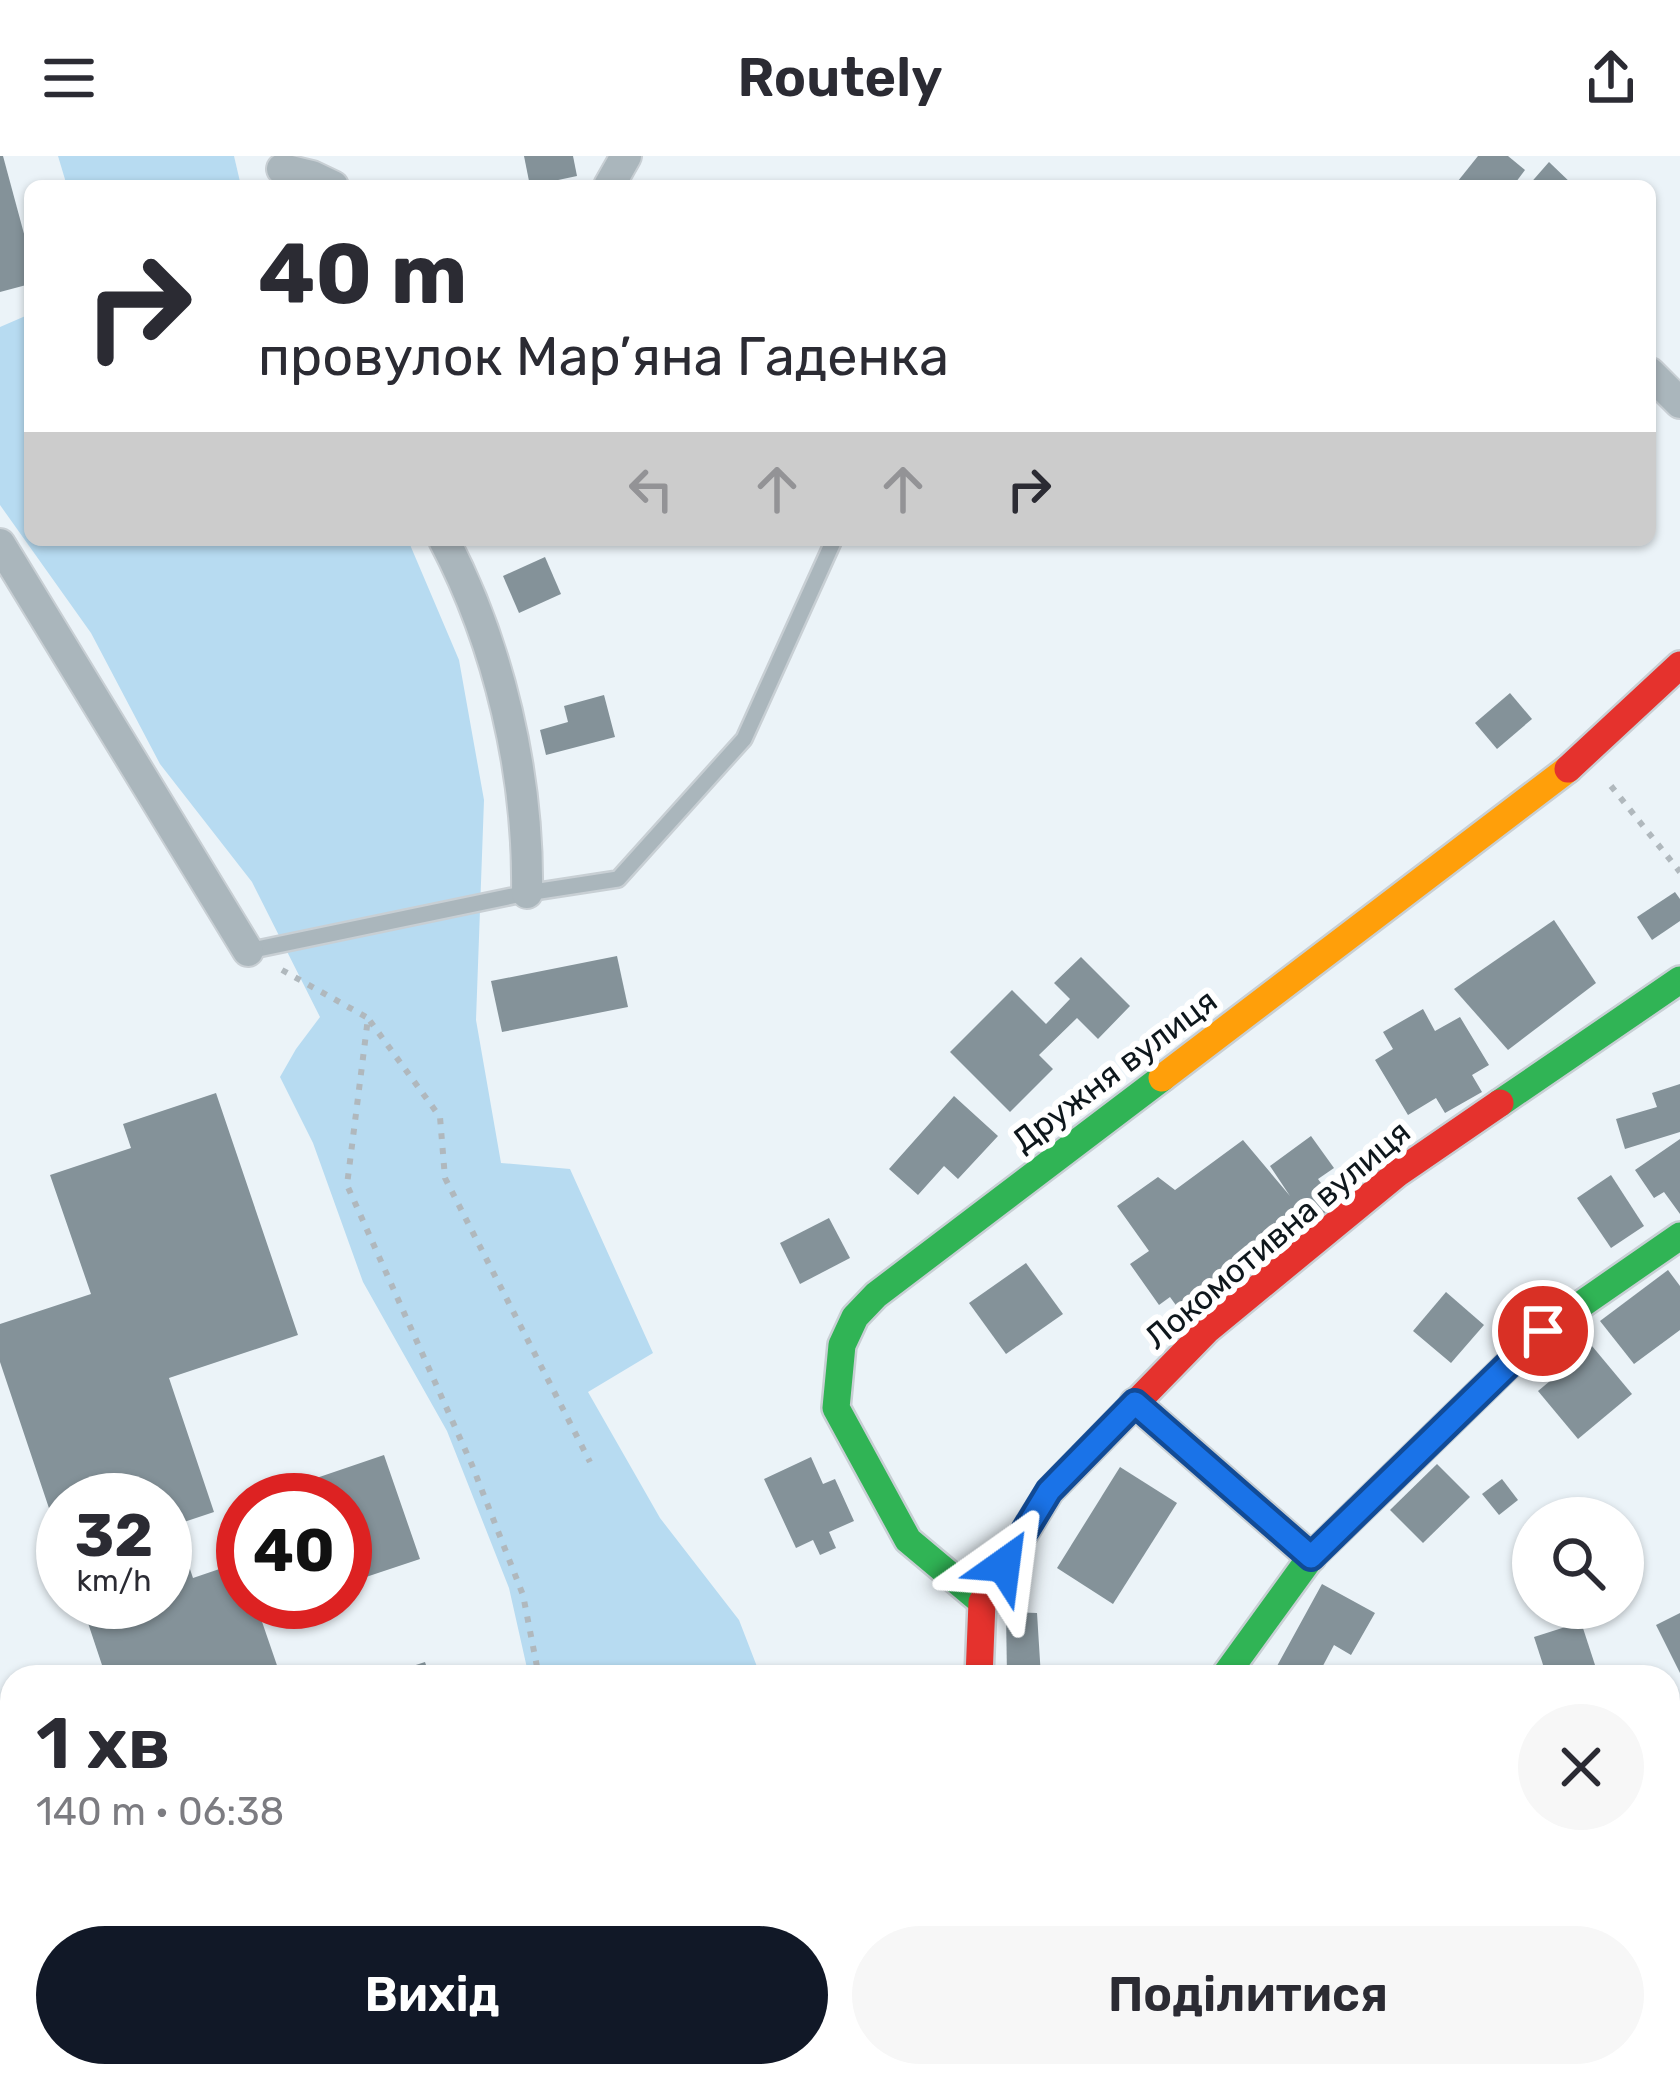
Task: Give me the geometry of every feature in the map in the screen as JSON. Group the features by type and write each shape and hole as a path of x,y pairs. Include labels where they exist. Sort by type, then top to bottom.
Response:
{"street":[{"path":"283,170 320,180"},
{"path":"1656,379 1680,404"},
{"path":"0,544 248,951"},
{"path":"446,546 497,667 525,811 527,892"},
{"name":"Дружня вулиця","path":"982,1602 908,1540 836,1408 842,1346 855,1317 876,1295 1470,847 1586,755 1680,665"},
{"name":"Локомотивна вулиця","path":"979,1665 982,1602 1049,1491 1207,1330 1398,1172 1680,980"},
{"path":"1233,1665 1311,1557 1543,1331 1680,1235"},
{"path":"1135,1403 1311,1557"}],"lane":[{"path":"248,951 527,892 618,879 744,739 831,546"}],"path":[{"path":"1586,755 1680,872"},
{"path":"248,951 368,1018 440,1117 445,1178 590,1462"},
{"path":"368,1018 347,1184 515,1573 537,1665"}],"shaded area":[{"path":"58,156 234,156 240,180 65,180"},
{"path":"24,317 24,539 0,505 0,327"},
{"path":"29,546 411,546 459,660 484,800 476,1020 501,1163 570,1169 653,1353 588,1392 660,1518 739,1620 756,1665 526,1665 509,1588 447,1431 363,1282 313,1143 280,1077 320,1017 252,882 160,764 91,633"}],"building":[{"path":"3,156 24,234 24,286 0,292"},
{"path":"524,156 573,156 577,176 529,180"},
{"path":"1478,156 1508,156 1525,170 1518,180 1459,180"},
{"path":"1549,162 1568,180 1533,180"},
{"path":"545,557 561,594 519,613 503,576"},
{"path":"1510,693 1532,719 1497,749 1475,723"},
{"path":"604,695 615,737 546,755 540,730 568,722 564,706"},
{"path":"1675,892 1680,899 1680,921 1652,940 1637,917"},
{"path":"1554,920 1596,983 1508,1050 1454,989"},
{"path":"617,956 628,1007 502,1032 491,981"},
{"path":"1081,957 1130,1006 1098,1039 1077,1018 1039,1055 1053,1069 1010,1112 950,1052 1012,990 1046,1024 1070,999 1054,983"},
{"path":"1423,1009 1435,1031 1460,1017 1489,1065 1472,1075 1482,1092 1445,1113 1436,1098 1408,1115 1375,1060 1393,1049 1383,1032"},
{"path":"1680,1084 1680,1132 1625,1149 1616,1119 1657,1107 1652,1093"},
{"path":"216,1093 298,1335 169,1378 214,1512 192,1519 192,1473 37,1473 0,1362 0,1324 91,1294 50,1175 131,1148 123,1124"},
{"path":"954,1096 998,1136 958,1179 944,1166 918,1195 889,1169"},
{"path":"1311,1136 1334,1168 1318,1179 1337,1205 1311,1223 1298,1205 1210,1281 1217,1291 1183,1315 1170,1297 1159,1305 1130,1264 1149,1251 1117,1206 1158,1177 1175,1190 1243,1140 1290,1196 1270,1166"},
{"path":"1680,1139 1680,1214 1664,1192 1654,1198 1635,1170"},
{"path":"1611,1175 1644,1226 1611,1248 1577,1198"},
{"path":"829,1218 850,1258 800,1284 780,1243"},
{"path":"1026,1263 1063,1314 1006,1354 969,1303"},
{"path":"1668,1270 1680,1286 1680,1330 1634,1364 1600,1321"},
{"path":"1446,1292 1484,1325 1451,1363 1413,1331"},
{"path":"1592,1346 1632,1394 1578,1439 1538,1391"},
{"path":"384,1455 420,1559 372,1575 372,1473 331,1473"},
{"path":"811,1457 823,1484 835,1479 854,1521 829,1532 836,1548 820,1555 813,1540 796,1548 764,1479"},
{"path":"1437,1464 1470,1497 1423,1543 1390,1510"},
{"path":"1120,1467 1177,1503 1113,1604 1057,1568"},
{"path":"1502,1479 1516,1497 1499,1515 1482,1494"},
{"path":"216,1570 216,1629 264,1629 277,1665 102,1665 90,1629 192,1629 192,1575"},
{"path":"1322,1584 1375,1613 1351,1655 1334,1645 1323,1665 1278,1665"},
{"path":"1006,1612 1037,1613 1040,1665 1007,1665"},
{"path":"1680,1613 1680,1665 1676,1665 1656,1625"},
{"path":"1559,1629 1583,1629 1595,1665 1543,1665 1534,1637"}],"traffic: fast":[{"path":"1500,1103 1680,980"},
{"path":"982,1602 908,1540 836,1408 842,1345 855,1317 876,1295 1162,1078"},
{"path":"1233,1665 1311,1557 1543,1331 1680,1236"}],"traffic: slow":[{"path":"1162,1078 1568,769"}],"traffic: jam":[{"path":"1568,769 1680,665"},
{"path":"979,1665 982,1602 1050,1491 1207,1330 1398,1173 1500,1103"}],"route":[{"path":"1004,1565 1049,1491 1135,1403 1311,1557 1543,1331"}]}
